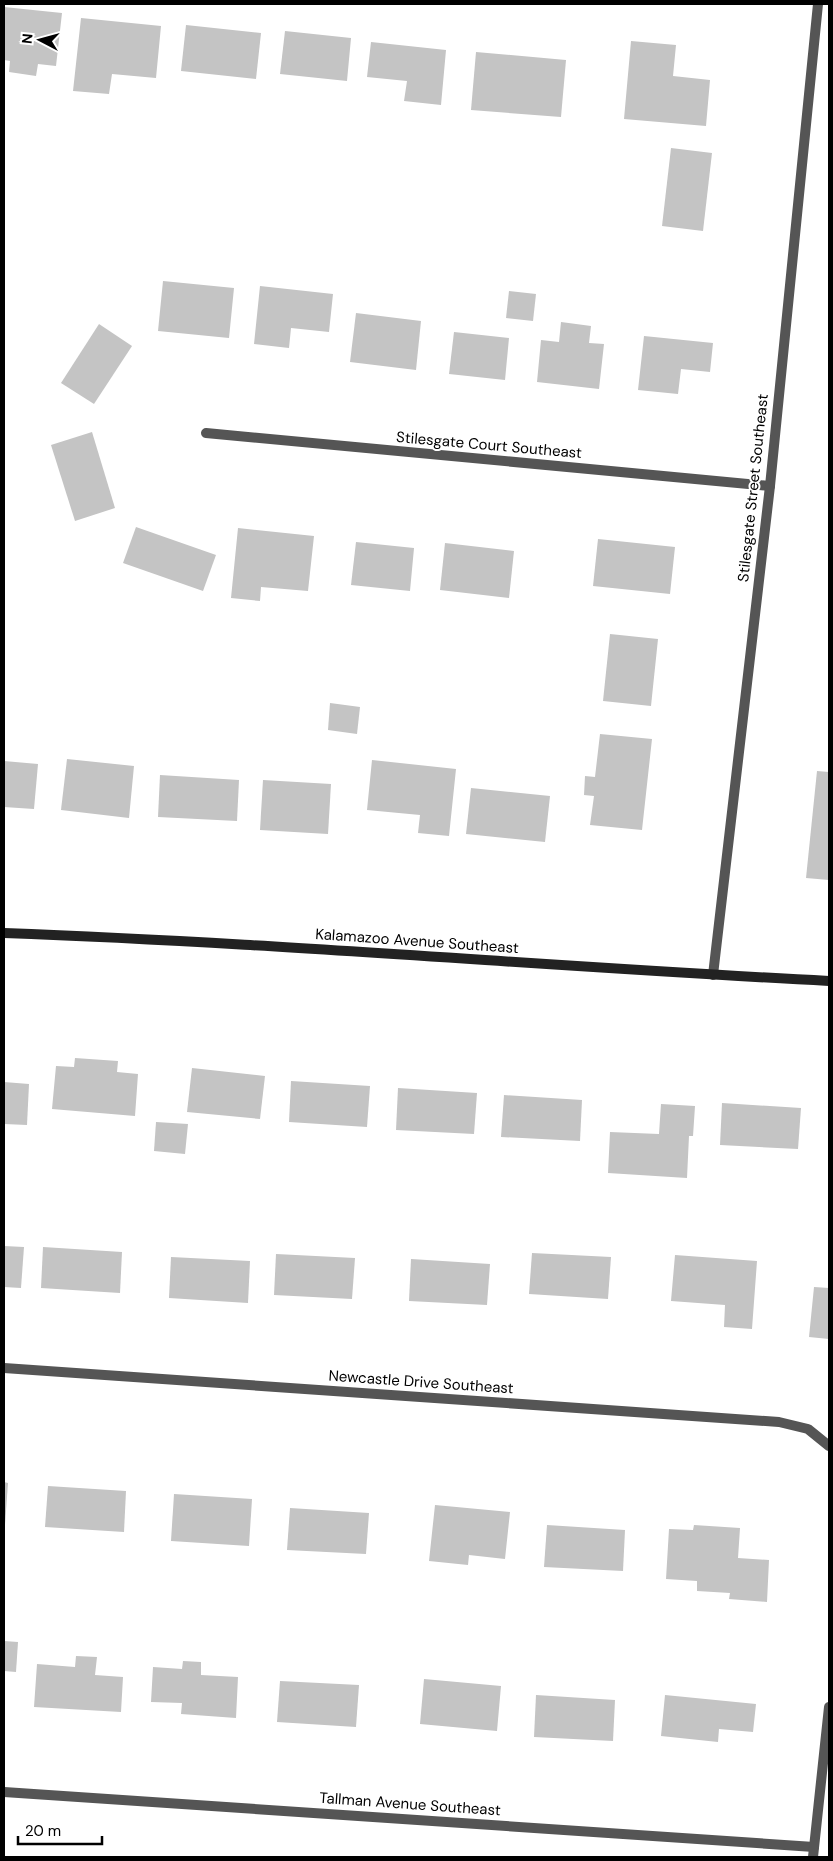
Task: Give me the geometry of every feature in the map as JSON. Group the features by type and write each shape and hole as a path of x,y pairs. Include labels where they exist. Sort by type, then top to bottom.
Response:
{"main road":[{"name":"Kalamazoo Avenue Southeast","path":"4,933 829,981"}],"street":[{"name":"Stilesgate Street Southeast","path":"713,975 770,486 818,4"},
{"name":"Stilesgate Court Southeast","path":"206,433 770,486"},
{"name":"Newcastle Drive Southeast","path":"4,1368 779,1422 808,1429 829,1446"},
{"path":"814,1852 829,1707"},
{"name":"Tallman Avenue Southeast","path":"4,1792 814,1852"}],"building":[{"path":"4,7 62,13 56,66 38,64 36,76 9,72 10,61 4,60"},
{"path":"81,18 161,26 156,78 112,74 109,94 73,91"},
{"path":"186,25 261,33 256,79 181,71"},
{"path":"285,31 351,38 347,81 280,74"},
{"path":"631,41 676,45 673,76 710,80 706,126 624,119"},
{"path":"371,42 446,50 441,105 404,101 407,81 367,77"},
{"path":"476,52 566,60 561,117 471,110"},
{"path":"671,148 712,153 703,231 662,226"},
{"path":"163,281 234,288 229,338 158,331"},
{"path":"260,286 333,294 329,332 291,328 289,348 254,344"},
{"path":"509,291 536,294 533,321 506,318"},
{"path":"356,313 421,321 416,370 350,362"},
{"path":"561,322 591,326 589,343 604,344 599,389 537,382 541,340 559,342"},
{"path":"99,324 132,346 94,404 61,383"},
{"path":"454,332 509,338 505,380 449,374"},
{"path":"644,336 713,343 710,372 681,369 678,394 638,390"},
{"path":"92,432 115,508 75,521 51,445"},
{"path":"136,527 216,555 203,591 123,563"},
{"path":"238,528 314,536 308,591 261,587 260,601 231,598"},
{"path":"598,539 675,547 670,594 593,586"},
{"path":"356,542 414,548 410,591 351,585"},
{"path":"445,543 514,551 509,598 440,590"},
{"path":"610,634 658,639 651,706 603,701"},
{"path":"330,703 360,707 357,734 328,730"},
{"path":"600,734 652,739 642,830 590,825 594,796 584,795 585,776 595,777"},
{"path":"67,759 134,766 129,818 61,810"},
{"path":"372,760 456,769 449,836 418,833 420,815 367,810"},
{"path":"4,761 38,764 34,809 4,807"},
{"path":"817,771 829,772 829,880 806,878"},
{"path":"160,775 239,780 237,821 158,817"},
{"path":"263,780 331,784 328,834 260,830"},
{"path":"471,788 550,796 545,842 466,834"},
{"path":"75,1058 118,1061 117,1072 138,1074 135,1116 52,1109 56,1066 74,1067"},
{"path":"192,1068 265,1076 260,1119 187,1112"},
{"path":"291,1081 370,1086 367,1127 289,1122"},
{"path":"4,1082 29,1084 27,1125 4,1124"},
{"path":"398,1088 477,1093 474,1134 396,1130"},
{"path":"504,1095 582,1100 580,1141 501,1137"},
{"path":"722,1103 801,1108 798,1149 720,1145"},
{"path":"661,1104 695,1106 693,1136 689,1136 687,1178 608,1173 610,1132 659,1134"},
{"path":"156,1122 188,1124 185,1154 154,1151"},
{"path":"4,1246 24,1247 21,1288 4,1287"},
{"path":"43,1247 122,1252 120,1293 41,1288"},
{"path":"532,1253 611,1257 608,1299 529,1294"},
{"path":"276,1254 355,1258 352,1299 274,1295"},
{"path":"675,1255 757,1261 752,1329 724,1327 725,1305 671,1301"},
{"path":"171,1257 250,1261 248,1303 169,1298"},
{"path":"411,1259 490,1264 487,1305 409,1301"},
{"path":"814,1287 829,1288 829,1339 809,1337"},
{"path":"4,1482 8,1483 5,1525 4,1525"},
{"path":"48,1486 126,1491 124,1532 45,1527"},
{"path":"174,1494 252,1499 249,1546 171,1541"},
{"path":"435,1505 510,1512 505,1559 469,1555 468,1565 429,1561"},
{"path":"290,1508 369,1513 366,1554 287,1550"},
{"path":"547,1525 625,1530 623,1571 544,1567"},
{"path":"694,1525 740,1528 738,1558 769,1560 767,1602 729,1599 730,1593 697,1591 697,1581 666,1579 669,1529 693,1530"},
{"path":"4,1641 18,1642 16,1672 4,1671"},
{"path":"76,1656 97,1657 95,1675 123,1677 121,1712 34,1707 37,1664 75,1667"},
{"path":"183,1661 201,1662 201,1675 238,1677 236,1718 181,1714 182,1703 151,1702 153,1667 182,1669"},
{"path":"424,1679 501,1686 497,1731 420,1724"},
{"path":"280,1681 359,1685 356,1727 277,1722"},
{"path":"536,1695 615,1700 613,1741 534,1737"},
{"path":"665,1695 756,1704 753,1732 719,1729 718,1742 661,1736"}]}
